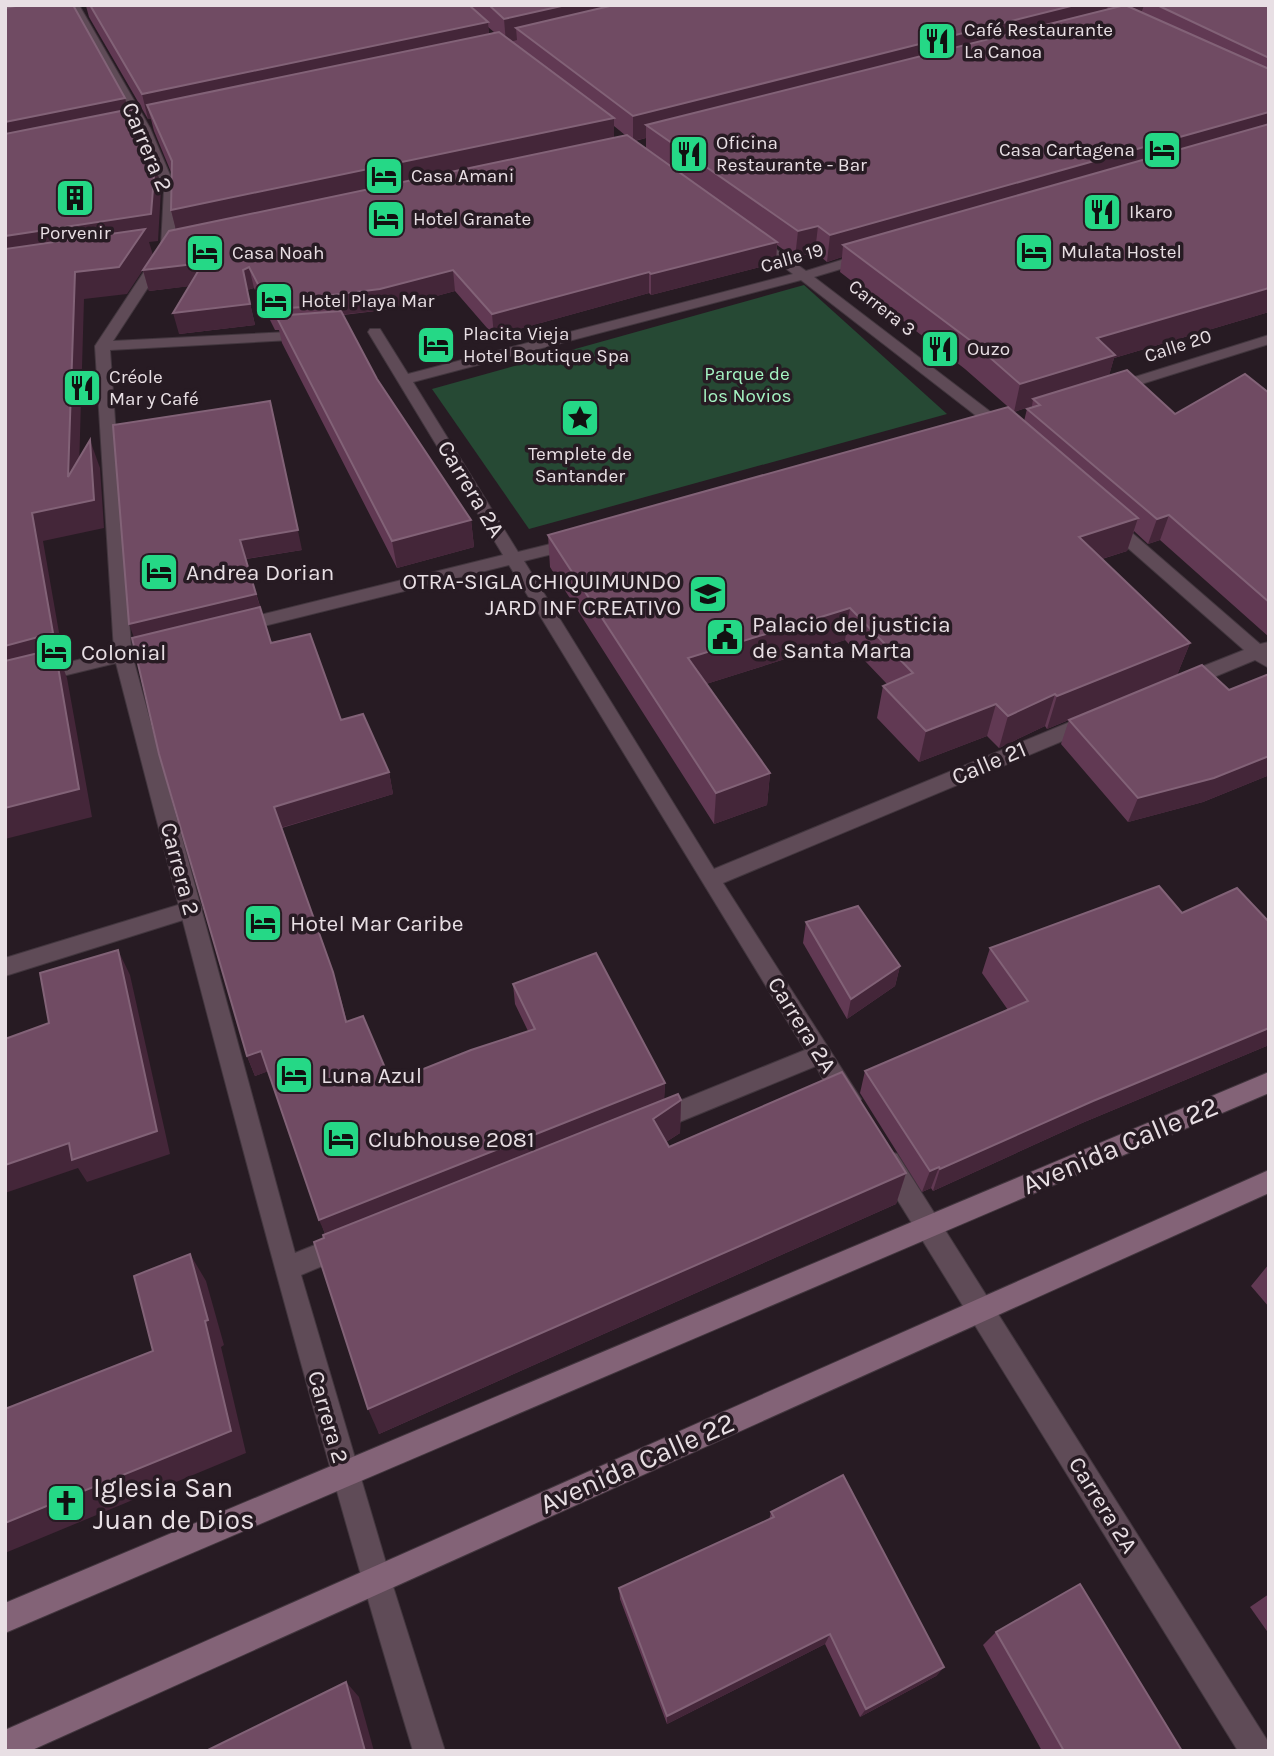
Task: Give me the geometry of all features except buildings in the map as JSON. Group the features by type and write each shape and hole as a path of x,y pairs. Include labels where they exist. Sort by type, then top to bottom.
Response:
{"street":[{"name":"Carrera 2","path":"77,11 144,128 170,189 168,246 102,346 123,655 286,1269 376,1580 429,1751"},
{"name":"Carrera 3","path":"740,227 806,275 1019,443"},
{"name":"Calle 19","path":"404,380 806,275 880,252"},
{"name":"Carrera 2A","path":"375,332 710,880 864,1123"},
{"path":"102,346 329,333"},
{"name":"Calle 20","path":"1088,396 1269,339"},
{"path":"971,432 1024,416"},
{"path":"1102,515 1265,654 1168,689"},
{"path":"217,632 514,561 595,538"},
{"path":"5,684 150,648"},
{"name":"Calle 21","path":"710,880 1104,715"},
{"path":"5,967 191,909"},
{"path":"630,1131 821,1054"},
{"name":"Avenida Calle 22","path":"5,1618 1269,1083"},
{"name":"Carrera 2A","path":"878,1146 1256,1751"},
{"name":"Avenida Calle 22","path":"5,1746 1269,1181"},
{"path":"286,1269 359,1239"}],"green space":[{"name":"Parque de los Novios","path":"804,285 947,414 529,529 432,389"}],"place":[{"name":"Café Restaurante La Canoa","path":"937,41"},
{"name":"Casa Cartagena","path":"1162,150"},
{"name":"Oficina Restaurante - Bar","path":"689,154"},
{"name":"Casa Amani","path":"384,176"},
{"name":"Porvenir","path":"75,198"},
{"name":"Ikaro","path":"1102,212"},
{"name":"Hotel Granate","path":"386,219"},
{"name":"Mulata Hostel","path":"1034,252"},
{"name":"Casa Noah","path":"205,253"},
{"name":"Hotel Playa Mar","path":"274,301"},
{"name":"Placita Vieja Hotel Boutique Spa","path":"436,345"},
{"name":"Ouzo","path":"940,349"},
{"name":"Créole Mar y Café","path":"82,388"},
{"name":"Templete de Santander","path":"580,418"},
{"name":"Andrea Dorian","path":"159,572"},
{"name":"OTRA-SIGLA CHIQUIMUNDO JARD INF CREATIVO","path":"708,594"},
{"name":"Palacio del justicia de Santa Marta","path":"725,637"},
{"name":"Colonial","path":"54,652"},
{"name":"Hotel Mar Caribe","path":"263,923"},
{"name":"Luna Azul","path":"294,1075"},
{"name":"Clubhouse 2081","path":"341,1139"},
{"name":"Iglesia San Juan de Dios","path":"66,1503"}]}
